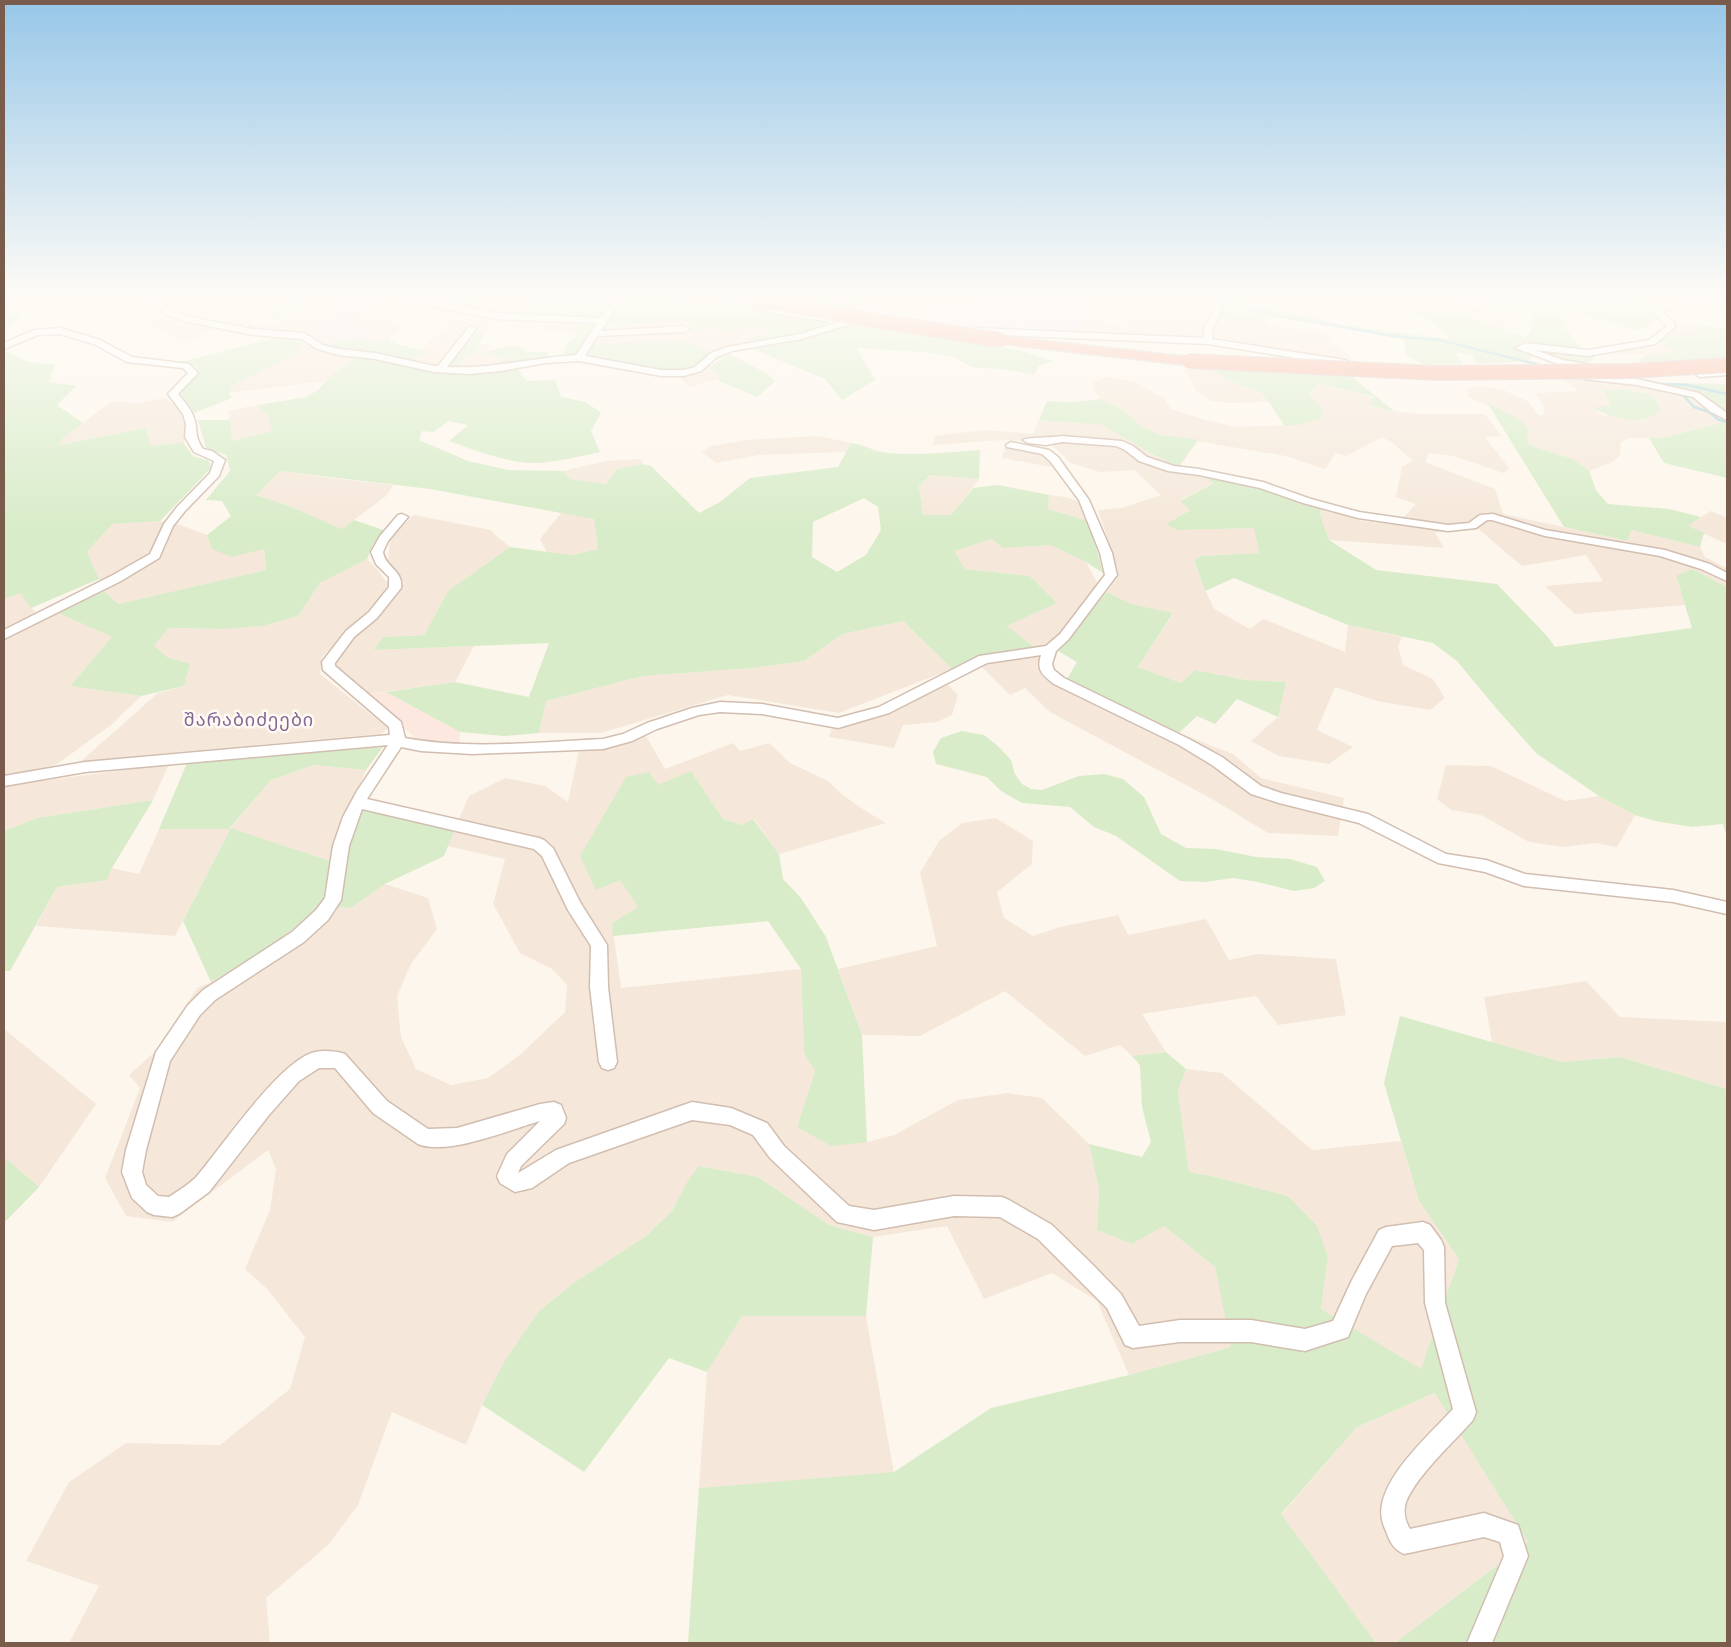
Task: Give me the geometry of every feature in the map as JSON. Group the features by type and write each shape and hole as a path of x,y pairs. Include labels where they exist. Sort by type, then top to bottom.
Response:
{"street":[{"path":"4,635 155,556 168,526 180,509 215,474 220,460 208,453 199,452 190,437 192,427 187,411 173,394 191,375"},
{"path":"1569,375 1619,378 1696,395 1714,410 1727,417"},
{"path":"1637,382 1646,378 1669,375"},
{"path":"4,781 84,767 283,748 398,741 421,746 472,749 603,744 627,738 652,726 697,711 720,707 762,710 838,723 884,710 984,659 1030,654 1050,649 1064,637 1111,575 1109,562 1084,500 1054,459 1045,452 1011,445 1014,441 1046,442 1062,439 1118,443 1129,448 1143,459 1172,470 1199,472 1263,485 1307,501 1358,515 1448,528 1472,526 1484,517 1493,517 1545,533 1617,543 1671,555 1705,565 1727,577"},
{"path":"402,517 380,544 377,552 380,561 393,573 397,584 395,588 373,615 350,634 328,662 328,667 396,725 398,741 383,762 346,827 341,846 333,900 328,907 298,937 210,995 194,1010 162,1058 136,1150 132,1172 139,1191 154,1205 172,1207 202,1186 262,1109 293,1075 316,1060 339,1060 380,1107 425,1138 457,1137 540,1113 554,1111 557,1118 514,1160 507,1176 515,1183 525,1182 563,1156 692,1111 730,1116 760,1129 777,1152 844,1215 874,1220 954,1206 1002,1207 1045,1232 1086,1272 1114,1301 1132,1337 1180,1331 1251,1331 1305,1340 1340,1329 1359,1287 1386,1237 1422,1232 1434,1247 1435,1303 1464,1412 1414,1471 1394,1500 1394,1528 1404,1542 1484,1525 1510,1533 1516,1556 1480,1643"},
{"path":"1050,649 1045,664 1048,672 1059,681 1184,742 1217,761 1256,790 1279,798 1363,818 1443,859 1486,866 1524,880 1673,896 1727,908"},
{"path":"359,803 539,844 548,852 574,906 600,944 599,987 608,1062"}],"shaded area":[{"path":"252,375 332,375 326,381 229,393 229,386"},
{"path":"685,375 718,375 722,378 689,387 679,377"},
{"path":"1188,375 1220,375 1263,394 1269,402 1229,403 1211,401 1196,391"},
{"path":"1107,377 1134,381 1164,398 1171,409 1236,427 1299,425 1322,409 1308,394 1318,383 1374,398 1368,405 1394,411 1420,414 1485,414 1501,436 1485,437 1509,468 1503,473 1454,456 1429,453 1425,462 1495,489 1503,514 1628,541 1631,530 1700,547 1705,557 1727,568 1727,587 1692,569 1676,577 1685,605 1575,614 1545,586 1603,581 1586,555 1522,566 1477,528 1435,533 1444,548 1329,540 1320,515 1321,509 1362,521 1397,525 1416,504 1396,497 1402,467 1413,461 1393,443 1382,437 1346,456 1336,453 1325,469 1286,456 1161,435 1140,425 1122,409 1100,399 1092,388 1093,382"},
{"path":"1560,377 1607,381 1689,395 1696,398 1714,413 1727,419 1727,421 1663,438 1629,438 1621,442 1620,455 1613,462 1589,471 1573,459 1529,445 1514,416 1468,397 1467,389 1480,386 1506,391 1529,402 1539,416 1544,414 1543,404 1535,393 1578,391","holes":["1605,390 1647,420 1603,415 1595,409 1610,405"]},
{"path":"165,398 182,411 188,422 188,436 183,442 151,446 146,428 59,445 62,439 112,401 136,403"},
{"path":"257,405 268,416 273,431 232,441 228,411"},
{"path":"1039,420 1104,425 1148,452 1215,482 1180,500 1191,509 1166,524 1177,530 1254,528 1259,553 1201,556 1194,560 1214,609 1250,629 1263,619 1345,652 1348,625 1402,637 1398,646 1403,665 1433,679 1445,698 1430,710 1377,701 1335,687 1317,730 1353,747 1329,764 1279,756 1251,741 1278,717 1285,682 1246,680 1195,670 1181,683 1138,667 1173,614 1131,604 1107,592 1117,579 1118,570 1098,510 1122,508 1161,495 1134,470 1100,472 1071,463 1052,445 1027,441 1001,440 933,445 935,436 984,430 1033,434"},
{"path":"818,436 851,443 847,452 758,455 716,463 702,452 712,446 746,440"},
{"path":"1011,445 1038,449 1057,468 1002,458 1005,448"},
{"path":"641,459 643,464 617,469 607,484 569,479 563,471 606,461"},
{"path":"280,471 393,485 386,496 342,529 289,506 255,495"},
{"path":"930,475 979,479 951,515 923,515 919,486"},
{"path":"1049,495 1066,497 1086,504 1089,521 1048,509"},
{"path":"1711,511 1727,518 1727,544 1687,526"},
{"path":"562,512 594,519 598,549 572,555 547,552 540,539"},
{"path":"414,515 491,530 510,547 448,591 424,635 383,637 374,650 474,646 455,682 368,694 333,666 336,656 386,609 404,583 388,560 390,538"},
{"path":"160,521 178,524 207,535 212,549 264,549 266,570 118,604 104,591 87,552 112,524"},
{"path":"992,539 1003,548 1050,545 1086,562 1098,584 1053,643 1037,649 1007,626 1057,603 1030,576 965,569 953,551"},
{"path":"367,559 388,584 379,599 322,657 320,674 388,728 381,734 80,762 158,693 184,686 189,664 167,657 153,646 169,628 225,629 263,626 298,616 320,583"},
{"path":"20,593 36,613 4,630 4,599"},
{"path":"56,612 112,637 70,686 141,696 111,725 56,765 4,776 4,638 22,626"},
{"path":"903,621 952,669 839,713 728,695 601,733 539,733 546,701 643,676 753,668 804,661 843,634"},
{"path":"1058,651 1053,663 1056,671 1067,679 1179,733 1233,754 1261,778 1344,798 1338,836 1268,833 1212,799 1050,712 1025,688 1010,695 981,666 996,661 1026,658"},
{"path":"947,684 958,695 952,715 937,722 903,725 894,748 829,737 832,728 885,714"},
{"path":"386,692 460,732 459,744 422,744 368,694"},
{"path":"646,736 665,769 733,743 740,751 769,743 790,763 828,781 843,795 886,823 779,854 754,819 742,825 723,819 691,771 620,879 639,907 612,923 621,988 801,969 804,1053 815,1071 797,1127 867,1142 894,1135 958,1100 1008,1093 1042,1098 1089,1144 1099,1190 1097,1230 1132,1244 1164,1226 1215,1267 1231,1347 1129,1375 1097,1301 1052,1273 984,1299 947,1226 873,1237 829,1225 758,1177 700,1166 687,1182 672,1211 646,1236 572,1284 538,1312 505,1360 482,1405 466,1445 392,1412 358,1505 328,1545 266,1598 270,1643 69,1643 99,1586 26,1561 69,1482 126,1443 220,1445 290,1389 305,1337 267,1289 245,1269 270,1210 276,1169 268,1150 172,1222 126,1216 105,1178 140,1088 129,1075 157,1050 197,988 212,982 271,946 322,906 351,908 385,884 428,898 437,929 411,964 397,996 401,1037 416,1069 451,1085 488,1078 521,1054 565,1012 567,985 552,969 520,953 493,904 505,859 447,846 469,796 505,778 545,786 568,802 579,750 601,750"},
{"path":"169,764 153,800 37,818 4,831 4,786"},
{"path":"314,765 366,770 330,861 230,829 271,780"},
{"path":"1446,765 1491,766 1565,801 1599,796 1635,815 1617,847 1595,843 1563,847 1529,842 1481,815 1451,810 1437,799"},
{"path":"996,818 1033,841 1032,864 997,892 1004,918 1033,936 1060,927 1118,915 1128,935 1206,919 1229,960 1257,954 1336,959 1346,1015 1278,1025 1256,996 1142,1014 1166,1052 1132,1056 1120,1045 1085,1056 1005,991 920,1036 862,1035 838,969 937,946 920,873 939,841 962,823"},
{"path":"159,829 230,829 175,936 36,926 57,887 107,880 112,868 139,874"},
{"path":"1586,981 1620,1017 1727,1022 1727,1089 1620,1057 1562,1062 1492,1042 1484,997"},
{"path":"4,1029 96,1104 39,1187 4,1158"},
{"path":"1186,1069 1222,1073 1312,1150 1401,1141 1419,1201 1459,1259 1421,1370 1321,1309 1328,1257 1288,1196 1189,1172 1178,1091"},
{"path":"742,1316 866,1316 894,1473 699,1488 707,1372"},
{"path":"1436,1393 1528,1542 1395,1643 1376,1643 1281,1515 1357,1427"}],"green space":[{"path":"4,375 51,375 49,382 76,386 57,405 83,423 62,439 59,445 146,428 151,446 183,442 193,456 209,461 211,468 160,521 112,524 87,552 99,579 31,608 20,593 4,599"},
{"path":"196,375 252,375 230,386 229,393 232,398 194,413 180,392"},
{"path":"332,375 522,375 526,381 555,380 561,397 586,402 601,413 591,431 600,452 550,462 520,462 484,453 449,441 468,425 449,421 433,432 422,431 419,440 468,461 508,470 563,471 570,479 606,484 617,469 643,464 651,466 699,513 720,502 750,478 838,467 851,443 883,452 899,454 980,450 979,479 930,475 919,486 923,515 951,515 973,488 998,485 1049,495 1048,509 1089,521 1103,573 1086,562 1050,545 1003,548 992,539 954,551 965,569 1030,576 1057,603 1007,626 1037,649 993,654 952,669 903,621 843,634 804,661 753,668 643,676 546,701 539,733 504,736 460,732 386,692 455,682 529,697 549,643 374,650 383,637 424,635 448,591 510,547 572,555 598,549 594,519 430,489 280,471 256,495 289,506 342,529 354,520 386,531 373,544 367,559 320,583 298,616 263,626 225,629 169,628 154,646 167,657 190,664 184,686 141,696 70,686 112,637 56,612 104,591 118,604 266,570 264,549 232,557 212,549 207,535 231,516 222,501 206,500 230,471 226,455 206,448 198,420 230,420 232,441 272,431 268,416 257,405 306,397 318,390","holes":["864,498 878,507 881,530 866,555 837,572 812,557 813,522"]},
{"path":"718,375 768,375 776,381 757,397 717,380 721,377"},
{"path":"815,375 872,375 875,380 842,400 825,379"},
{"path":"1220,375 1350,375 1394,411 1368,405 1374,397 1318,383 1309,394 1322,409 1321,419 1299,425 1285,426 1263,394"},
{"path":"1666,383 1727,384 1727,415 1700,397 1669,389"},
{"path":"1604,390 1628,390 1652,395 1661,409 1655,415 1648,418 1629,419 1609,415 1594,408 1610,405"},
{"path":"1100,399 1122,409 1140,425 1161,435 1198,440 1179,467 1148,452 1103,425 1039,420 1047,401 1072,402"},
{"path":"1488,404 1514,416 1523,423 1528,431 1526,438 1529,445 1573,459 1589,471 1596,490 1608,504 1669,509 1701,517 1688,526 1704,533 1700,547 1631,530 1628,541 1564,527"},
{"path":"1727,421 1727,478 1664,463 1649,438 1663,438"},
{"path":"1197,474 1256,486 1321,509 1320,515 1329,540 1376,570 1497,584 1547,636 1555,647 1692,628 1676,576 1692,569 1727,587 1727,837 1723,824 1692,827 1655,821 1635,815 1599,796 1536,753 1457,661 1433,643 1348,625 1234,578 1205,591 1194,560 1201,556 1259,553 1254,528 1177,530 1166,524 1190,510 1180,501 1214,483"},
{"path":"1107,592 1131,604 1173,613 1138,667 1181,683 1195,670 1246,680 1286,682 1278,717 1237,699 1215,724 1197,716 1179,733 1067,679 1077,662 1058,651"},
{"path":"962,731 984,735 998,746 1011,760 1015,774 1022,784 1031,789 1042,790 1079,776 1104,774 1123,779 1144,797 1161,834 1186,848 1216,849 1256,857 1290,859 1317,867 1325,881 1314,888 1294,891 1233,878 1205,882 1180,881 1116,836 1094,827 1070,807 1022,803 1001,791 987,777 936,764 933,752 941,738"},
{"path":"383,747 366,770 314,765 271,780 230,828 330,861 322,906 271,946 211,982 183,921 230,829 159,829 187,763 261,754"},
{"path":"691,771 723,819 742,825 753,819 779,854 783,879 801,898 826,937 862,1035 867,1142 831,1146 797,1127 815,1071 804,1053 801,969 768,921 613,936 612,923 638,907 620,880 596,890 580,856 626,777 649,772 658,785"},
{"path":"153,800 112,868 107,880 57,887 10,971 4,971 4,831 37,818"},
{"path":"366,800 459,819 444,856 385,884 351,908 337,907 346,878 346,845"},
{"path":"1400,1016 1562,1062 1620,1057 1727,1089 1727,1641 1722,1643 1395,1643 1528,1542 1435,1393 1357,1427 1281,1514 1376,1643 688,1643 699,1488 894,1472 991,1408 1129,1375 1231,1347 1215,1267 1164,1226 1132,1244 1097,1230 1099,1190 1089,1144 1142,1157 1151,1142 1142,1107 1140,1065 1132,1056 1166,1052 1186,1069 1178,1091 1189,1172 1288,1196 1317,1226 1328,1257 1321,1309 1421,1369 1459,1259 1419,1201 1384,1083"},
{"path":"4,1158 39,1187 4,1223"},
{"path":"699,1166 758,1177 829,1225 873,1237 866,1316 742,1316 707,1372 669,1358 584,1472 482,1405 505,1360 538,1312 572,1284 646,1236 672,1211 687,1182"}],"waterway":[{"path":"1650,382 1667,386"},
{"path":"1662,384 1687,385 1727,394"},
{"path":"1680,392 1694,407 1709,412 1719,420 1727,422"}],"district":[{"name":"შარაბიძეები","path":"249,719"}]}
